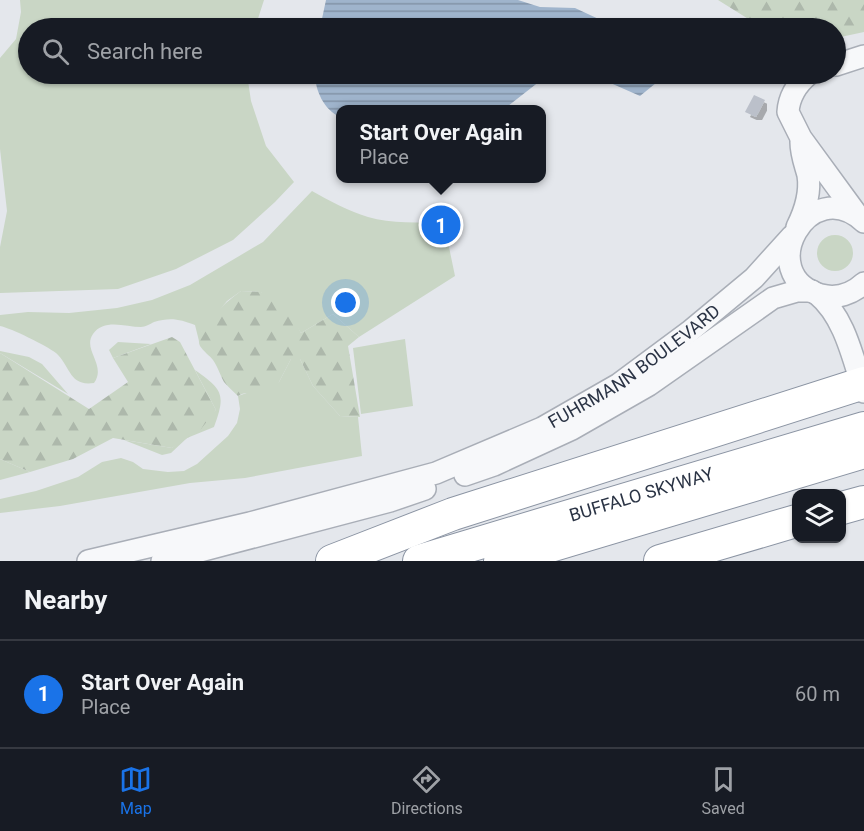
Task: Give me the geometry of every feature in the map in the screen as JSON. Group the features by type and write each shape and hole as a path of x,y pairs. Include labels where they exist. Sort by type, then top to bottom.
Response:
{"highway":[{"path":"332,561 453,514 863,386"},
{"name":"BUFFALO SKYWAY","path":"419,561 863,436"},
{"name":"BUFFALO SKYWAY","path":"500,561 863,436"},
{"path":"846,507 864,502"},
{"path":"660,561 792,522"}],"street":[{"path":"846,62 864,56"},
{"path":"798,84 788,112 801,138 862,220"},
{"path":"801,138 801,156 808,177 808,194 806,209 794,233 789,250 790,264 800,282 823,299 835,317 852,354 863,386"},
{"name":"FUHRMANN BOULEVARD","path":"162,561 390,501 455,472 542,428 619,384 689,332 754,278 809,216 820,211 840,210 862,220"},
{"path":"852,354 849,312 851,302 862,285"},
{"name":"FUHRMANN BOULEVARD","path":"87,561 250,523 436,473 494,465 572,429 649,385 773,298 797,291 834,297 842,296 862,285"}],"green space":[{"path":"20,0 264,0 258,18 20,18"},
{"path":"718,0 864,0 864,32 846,36 846,18 747,18"},
{"path":"18,28 18,84 248,84 251,101 266,146 294,182 233,240 176,269 118,289 0,293 0,247 7,211 0,149 0,58 16,39"},
{"path":"312,191 346,209 377,219 396,222 444,223 455,276 359,337 333,314 301,333 294,322 261,292 241,291 227,301 202,331 199,341 195,325 180,320 160,320 141,327 116,324 103,326 93,334 90,340 98,370 94,383 79,382 56,353 0,326 0,315 28,312 69,313 117,308 152,300 190,285 263,242"},
{"path":"835,235 847,241 853,253 847,265 835,271 823,265 817,253 823,241"},
{"path":"241,291 261,292 285,301 301,333 333,314 359,337 348,346 360,417 340,416 313,386 300,359 291,359 279,382 264,397 247,393 238,396 227,386 213,360 200,346 199,339 201,331 213,315"},
{"path":"172,337 180,342 216,410 201,429 172,448 113,438 73,459 30,472 0,459 0,353 89,409 128,382 113,358"},
{"path":"405,339 413,406 361,414 353,348"},
{"path":"118,342 151,344 113,358 109,350"},
{"path":"0,351 29,357 42,364 68,394 0,353"},
{"path":"291,359 300,359 313,386 340,416 358,417 362,456 245,478 190,483 60,506 0,513 0,499 36,491 78,477 102,462 121,458 143,469 184,471 197,464 228,436 237,423 240,409 238,396 279,382"},
{"path":"195,370 220,394 220,407 214,427 187,438 171,453 162,455 124,440 172,448 216,410"},
{"path":"0,459 30,472 0,480"}],"water":[{"path":"326,0 518,0 540,7 575,8 596,18 322,18"},
{"path":"317,84 536,84 509,105 336,105 336,115 325,105"},
{"path":"613,84 655,84 640,96"}],"building":[{"path":"754,95 765,100 756,117 745,112"}],"place":[{"name":"Start Over Again","path":"441,225"}]}
